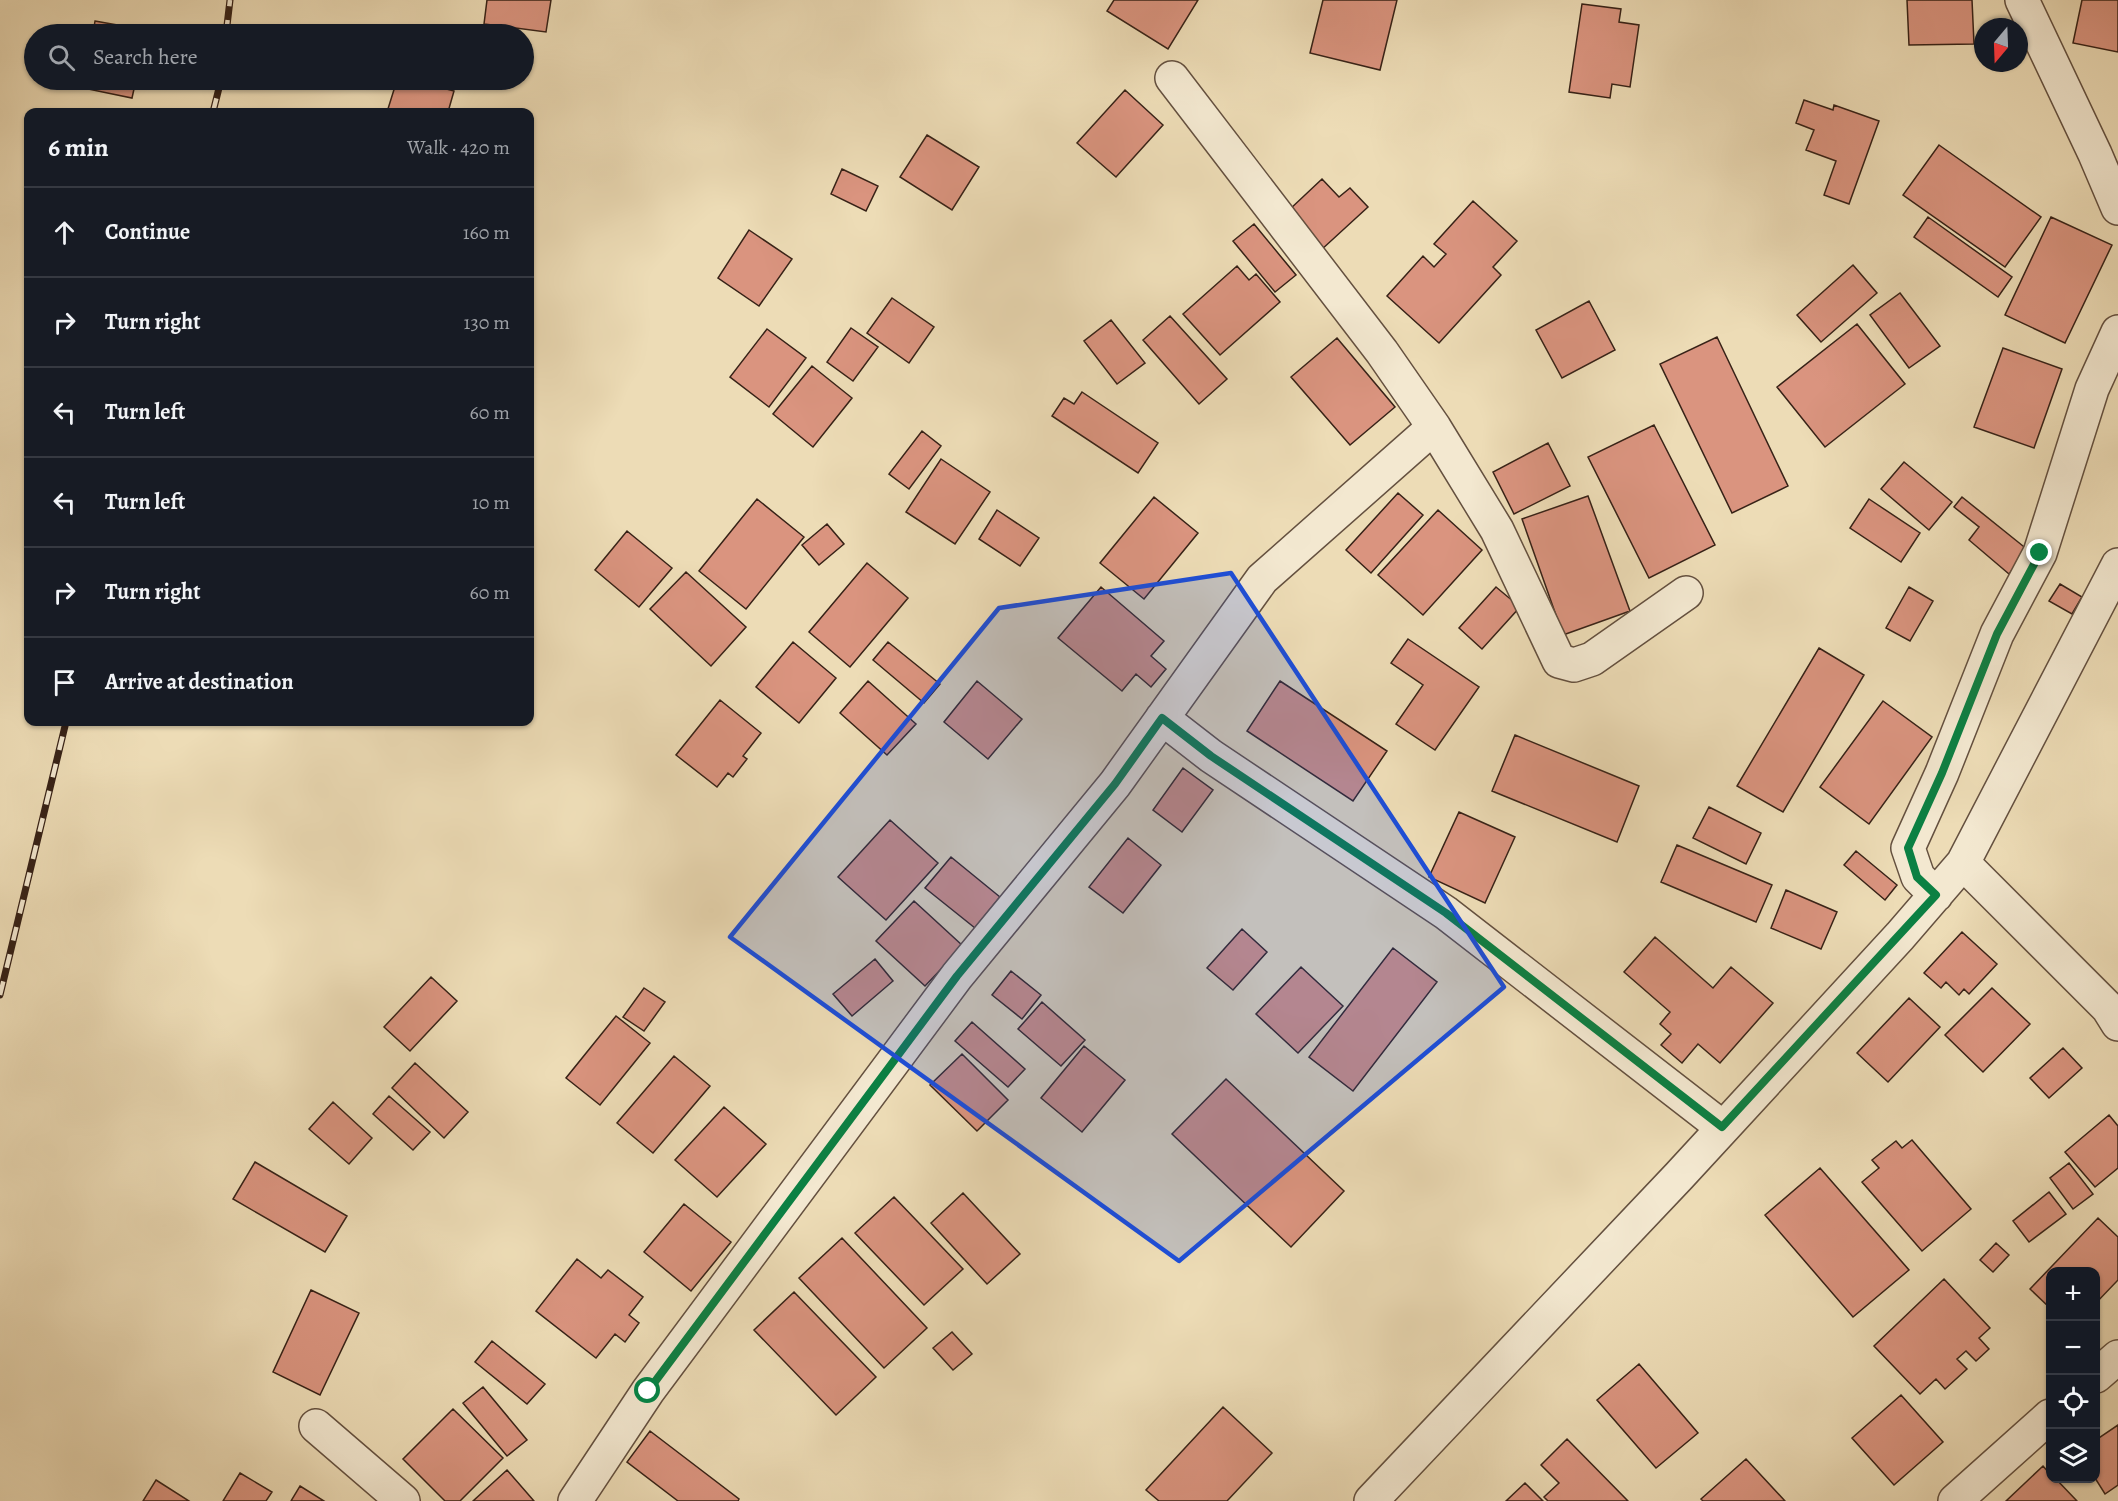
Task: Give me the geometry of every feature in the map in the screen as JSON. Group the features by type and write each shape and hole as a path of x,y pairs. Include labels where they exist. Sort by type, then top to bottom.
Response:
{"street":[{"path":"2022,0 2118,208"},
{"path":"1172,78 1382,352 1434,427 1497,530 1558,661 1574,665 1592,659 1686,593"},
{"path":"1936,895 1917,877 1908,848 1942,773 1997,634 2040,553 2092,389 2118,332"},
{"path":"575,1501 648,1391 943,995 1115,784 1262,579 1434,427"},
{"path":"1371,1501 1671,1185 1963,863 2118,566"},
{"path":"1162,718 1211,756 1446,913 1722,1127"},
{"path":"1963,863 2108,1008 2118,1024"},
{"path":"2097,1375 2118,1357"},
{"path":"1955,1501 2046,1420"},
{"path":"316,1426 402,1501"}],"highlighted area":[{"path":"1231,573 1504,987 1179,1261 730,937 999,608"}],"building":[{"path":"487,0 551,0 546,32 534,30 534,24 484,24"},
{"path":"1114,0 1198,0 1168,49 1107,11"},
{"path":"1323,0 1397,0 1380,70 1310,53"},
{"path":"1907,0 1972,0 1974,44 1909,45"},
{"path":"2082,0 2118,0 2118,52 2073,43"},
{"path":"1582,4 1621,9 1619,22 1639,25 1630,87 1612,84 1610,98 1569,92"},
{"path":"95,21 112,24 95,24"},
{"path":"93,90 134,90 132,98"},
{"path":"394,90 454,91 449,108 388,108"},
{"path":"1125,90 1163,125 1116,177 1077,143"},
{"path":"1804,100 1833,110 1834,105 1879,121 1849,204 1824,195 1836,161 1806,150 1814,130 1796,123"},
{"path":"927,135 979,167 952,210 900,177"},
{"path":"1939,145 2041,217 2005,267 1903,195"},
{"path":"842,169 878,186 866,211 831,194"},
{"path":"1322,179 1339,197 1350,188 1368,207 1320,251 1289,210"},
{"path":"1473,201 1517,241 1493,267 1501,275 1439,343 1387,296 1423,256 1434,267 1446,254 1434,244"},
{"path":"1928,217 2012,277 1998,297 1914,237"},
{"path":"2051,217 2112,245 2065,343 2005,315"},
{"path":"1254,224 1296,275 1275,292 1233,241"},
{"path":"749,230 792,259 759,306 718,278"},
{"path":"1853,265 1877,293 1821,342 1797,315"},
{"path":"1237,266 1249,280 1256,274 1280,302 1220,355 1183,314"},
{"path":"1900,293 1940,346 1909,368 1870,315"},
{"path":"892,298 934,327 909,363 867,333"},
{"path":"1589,301 1615,350 1562,378 1536,330"},
{"path":"1170,316 1227,379 1199,404 1143,340"},
{"path":"1111,320 1145,363 1117,384 1084,341"},
{"path":"1857,324 1905,384 1825,447 1777,387"},
{"path":"851,328 878,347 853,381 827,362"},
{"path":"767,329 806,358 769,407 730,377"},
{"path":"1717,337 1788,486 1732,513 1660,364"},
{"path":"1337,338 1395,407 1350,445 1291,377"},
{"path":"2003,348 2062,369 2034,448 1974,427"},
{"path":"812,366 852,398 813,447 773,414"},
{"path":"1082,392 1158,443 1138,473 1052,416 1064,398 1074,404"},
{"path":"1654,425 1715,545 1649,578 1588,457"},
{"path":"922,431 941,446 909,489 889,474"},
{"path":"1548,443 1570,486 1514,514 1493,472"},
{"path":"941,459 990,492 955,544 906,512"},
{"path":"1904,462 1952,502 1929,530 1881,489"},
{"path":"1398,493 1423,515 1371,573 1346,550"},
{"path":"1588,496 1630,611 1563,635 1522,519"},
{"path":"1154,497 1198,533 1144,599 1100,563"},
{"path":"1962,497 2028,550 2009,574 1969,540 1979,527 1954,507"},
{"path":"757,499 804,537 746,609 699,571"},
{"path":"1869,499 1920,533 1901,562 1850,528"},
{"path":"997,510 1039,538 1020,566 979,539"},
{"path":"1438,510 1482,550 1423,615 1378,575"},
{"path":"827,524 844,544 819,565 802,545"},
{"path":"627,531 672,568 639,607 595,570"},
{"path":"867,563 908,598 850,667 809,632"},
{"path":"686,572 746,627 711,666 650,609"},
{"path":"2060,584 2082,597 2072,614 2049,601"},
{"path":"1101,587 1164,641 1151,656 1166,669 1151,687 1136,674 1122,691 1058,638"},
{"path":"1496,587 1520,607 1482,649 1459,628"},
{"path":"1909,587 1933,601 1910,641 1886,628"},
{"path":"1408,639 1479,687 1435,750 1396,724 1423,685 1391,663"},
{"path":"793,642 836,678 799,723 756,687"},
{"path":"888,642 940,684 924,703 873,660"},
{"path":"1819,648 1864,675 1783,812 1737,786"},
{"path":"868,681 916,724 887,755 840,713"},
{"path":"977,681 1022,719 988,759 944,722"},
{"path":"1280,681 1387,751 1353,801 1247,731"},
{"path":"720,700 761,733 743,756 747,759 733,777 728,773 717,787 676,755"},
{"path":"1883,701 1932,737 1869,824 1820,787"},
{"path":"1515,735 1639,786 1617,842 1492,791"},
{"path":"1183,768 1213,790 1182,832 1153,810"},
{"path":"1709,807 1761,833 1746,864 1693,838"},
{"path":"1459,812 1515,837 1485,903 1429,877"},
{"path":"890,820 938,863 886,920 838,877"},
{"path":"1128,838 1161,865 1123,913 1089,887"},
{"path":"1677,845 1772,885 1756,922 1661,882"},
{"path":"1856,851 1897,885 1885,900 1844,865"},
{"path":"951,857 1000,897 975,928 925,888"},
{"path":"1786,890 1837,912 1821,949 1771,928"},
{"path":"914,901 963,946 925,986 876,941"},
{"path":"1242,929 1267,952 1233,990 1207,968"},
{"path":"1962,932 1997,964 1969,994 1964,989 1959,995 1946,982 1941,988 1924,973"},
{"path":"1655,937 1713,988 1731,967 1773,1003 1720,1063 1698,1044 1682,1063 1661,1045 1671,1034 1660,1024 1670,1012 1624,972"},
{"path":"1393,948 1437,982 1353,1091 1309,1057"},
{"path":"875,959 893,981 852,1016 833,994"},
{"path":"1301,967 1343,1006 1298,1053 1256,1014"},
{"path":"1011,971 1041,995 1022,1019 992,995"},
{"path":"431,977 457,1001 410,1051 384,1027"},
{"path":"644,988 665,1002 644,1031 623,1017"},
{"path":"1992,988 2030,1024 1983,1072 1945,1035"},
{"path":"1909,998 1940,1027 1888,1082 1857,1053"},
{"path":"1042,1002 1085,1040 1061,1066 1018,1029"},
{"path":"616,1016 650,1043 600,1105 566,1078"},
{"path":"972,1022 1025,1069 1008,1087 955,1041"},
{"path":"1084,1046 1125,1080 1082,1132 1041,1098"},
{"path":"2063,1048 2082,1068 2049,1098 2030,1078"},
{"path":"962,1054 1008,1100 977,1131 930,1085"},
{"path":"674,1056 710,1086 653,1153 617,1123"},
{"path":"415,1063 468,1112 444,1138 392,1088"},
{"path":"1226,1079 1344,1191 1291,1247 1172,1134"},
{"path":"389,1096 430,1132 413,1150 373,1114"},
{"path":"333,1102 372,1138 349,1164 309,1129"},
{"path":"724,1107 766,1144 717,1197 675,1160"},
{"path":"2109,1115 2118,1126 2118,1168 2095,1187 2065,1152"},
{"path":"1912,1140 1971,1209 1922,1251 1862,1182 1879,1168 1872,1160 1896,1141 1902,1148"},
{"path":"255,1162 347,1216 325,1252 233,1199"},
{"path":"2069,1163 2093,1194 2073,1209 2050,1178"},
{"path":"1820,1168 1909,1270 1853,1317 1765,1215"},
{"path":"2049,1192 2066,1214 2029,1242 2013,1221"},
{"path":"963,1193 1020,1254 987,1284 931,1223"},
{"path":"894,1197 963,1269 924,1305 855,1233"},
{"path":"684,1204 731,1242 691,1291 644,1252"},
{"path":"2098,1218 2118,1237 2118,1280 2100,1299 2100,1267 2051,1267"},
{"path":"842,1238 927,1328 884,1368 799,1278"},
{"path":"1996,1243 2009,1255 1993,1272 1980,1260"},
{"path":"577,1259 601,1278 608,1270 643,1297 629,1315 639,1323 625,1342 615,1334 596,1358 536,1311"},
{"path":"2046,1272 2046,1304 2030,1289"},
{"path":"1944,1279 1990,1328 1979,1338 1989,1349 1976,1361 1966,1351 1957,1359 1967,1369 1945,1389 1936,1379 1920,1394 1874,1346"},
{"path":"311,1290 359,1313 320,1395 273,1372"},
{"path":"794,1292 876,1377 836,1415 754,1330"},
{"path":"952,1332 972,1354 953,1370 933,1348"},
{"path":"492,1341 545,1384 527,1404 475,1362"},
{"path":"1639,1364 1698,1433 1656,1468 1597,1400"},
{"path":"483,1387 527,1440 507,1456 463,1403"},
{"path":"1901,1395 1943,1442 1894,1485 1852,1438"},
{"path":"1223,1407 1272,1453 1227,1501 1159,1501 1146,1490"},
{"path":"453,1409 503,1458 460,1501 445,1501 403,1459"},
{"path":"2118,1425 2118,1485 2105,1494 2098,1483 2100,1483 2100,1437"},
{"path":"650,1431 739,1499 738,1501 678,1501 627,1462"},
{"path":"1567,1439 1628,1501 1548,1501 1544,1497 1559,1483 1541,1465"},
{"path":"1746,1459 1785,1501 1703,1501 1701,1499"},
{"path":"2043,1466 2046,1469 2046,1483 2060,1483 2077,1501 2006,1501"},
{"path":"507,1470 534,1501 473,1501"},
{"path":"240,1473 272,1492 266,1501 223,1501"},
{"path":"156,1480 189,1501 143,1501"},
{"path":"1525,1483 1543,1501 1506,1501"},
{"path":"300,1486 324,1501 291,1501"}],"railway":[{"path":"227,24 230,0"},
{"path":"214,108 218,90"},
{"path":"0,995 65,726"}],"route":[{"path":"648,1391 957,976 1115,784 1162,718 1211,756 1446,913 1722,1127 1936,895 1917,877 1908,848 1942,773 1997,634 2040,553"}]}
